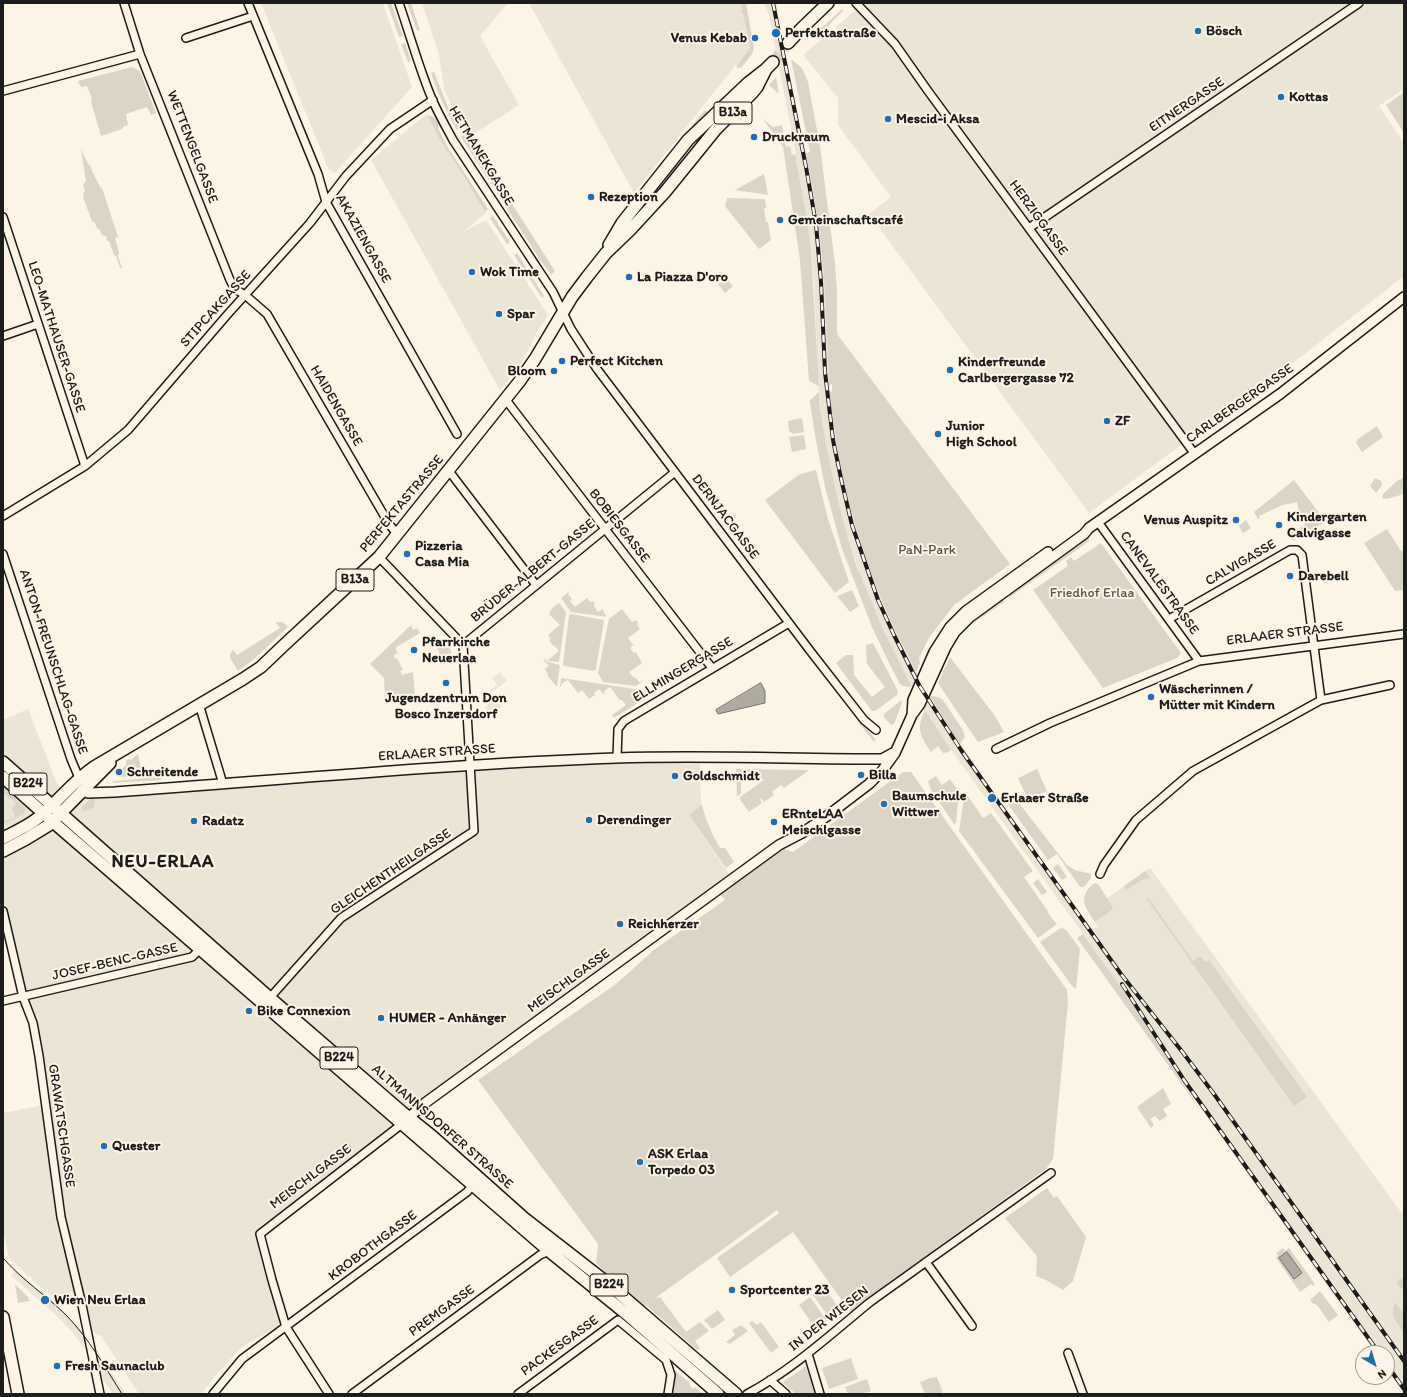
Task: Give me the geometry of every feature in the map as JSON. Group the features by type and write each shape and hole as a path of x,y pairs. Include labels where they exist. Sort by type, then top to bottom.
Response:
{"main road":[{"path":"788,43 828,3"},
{"name":"PERFEKTASTRASSE","path":"79,778 97,765 261,667 379,557 506,400 531,365 574,294 606,253 622,223 688,140 748,83 770,65"},
{"name":"PERFEKTASTRASSE","path":"82,790 127,748"},
{"name":"ALTMANNSDORFER STRASSE","path":"3,762 52,814"},
{"name":"ALTMANNSDORFER STRASSE","path":"3,777 52,814 406,1121 473,1185 549,1251 629,1316 718,1394"},
{"name":"B13a","path":"3,851 39,831 79,778"},
{"name":"B13a","path":"3,838 52,814 82,790"},
{"name":"ALTMANNSDORFER STRASSE","path":"406,1121 432,1136 524,1218 605,1281 736,1394"},
{"path":"3,1317 6,1355 18,1394"}],"street":[{"name":"WETTENGELGASSE","path":"124,3 140,54 230,280 235,289 245,295"},
{"name":"AKAZIENGASSE","path":"248,3 318,174 326,202 457,434"},
{"name":"HETMANEKGASSE","path":"399,3 433,100 453,140 553,292 562,313"},
{"name":"HERZIGGASSE","path":"856,3 895,44 1194,453"},
{"name":"EITNERGASSE","path":"1029,228 1359,3"},
{"path":"186,38 253,16"},
{"path":"3,91 140,54"},
{"name":"STIPCAKGASSE","path":"3,516 85,466 128,430 245,295 310,223 346,176 390,129 433,100"},
{"name":"LEO-MATHAUSER-GASSE","path":"3,217 85,466"},
{"name":"HAIDENGASSE","path":"245,295 267,314 389,524 398,535"},
{"name":"CARLBERGERGASSE","path":"895,753 912,715 920,704 946,647 955,632 965,621 1084,534 1089,528 1280,394 1404,297"},
{"name":"DERNJACGASSE","path":"562,313 571,330 597,369 864,720 876,730"},
{"path":"3,336 38,324"},
{"name":"BOBIESGASSE","path":"506,400 712,668"},
{"path":"449,471 536,585"},
{"name":"BRÜDER-ALBERT-GASSE","path":"463,645 675,472"},
{"name":"CANEVALESTRASSE","path":"1098,522 1199,660"},
{"name":"CALVIGASSE","path":"1169,620 1290,550 1298,550 1302,555 1321,700"},
{"name":"ANTON-FREUNSCHLAG-GASSE","path":"3,554 79,778"},
{"path":"379,557 463,645 471,765"},
{"name":"ELLMINGERGASSE","path":"617,758 618,729 624,721 789,622"},
{"name":"ERLAAER STRASSE","path":"996,749 1050,724 1199,660 1404,634"},
{"path":"1100,874 1104,865 1136,820 1188,774 1321,700 1390,685"},
{"path":"199,704 223,784"},
{"name":"ERLAAER STRASSE","path":"82,790 88,793 115,792 471,765 617,758 882,759 895,753"},
{"name":"MEISCHLGASSE","path":"286,1327 260,1234 406,1121 425,1103 779,845 802,833 855,795 878,776 895,753"},
{"name":"GLEICHENTHEILGASSE","path":"267,1001 341,918 474,831 471,765"},
{"name":"GRAWATSCHGASSE","path":"3,911 24,997 33,1023 39,1056 60,1217 82,1305 100,1394"},
{"name":"JOSEF-BENC-GASSE","path":"3,1001 192,957 203,945"},
{"name":"IN DER WIESEN","path":"747,1394 808,1354 870,1303 1051,1173"},
{"name":"KROBOTHGASSE","path":"213,1394 242,1359 467,1192 473,1185"},
{"name":"PREMGASSE","path":"352,1394 540,1255 549,1251"},
{"path":"926,1262 972,1326"},
{"name":"PACKESGASSE","path":"518,1394 618,1320 666,1360 671,1375 668,1394"},
{"path":"286,1327 328,1394"},
{"path":"1068,1353 1082,1394"},
{"path":"808,1354 820,1394"},
{"path":"770,1380 786,1394"}],"shaded area":[{"path":"261,3 383,3 412,87 335,173 329,170"},
{"path":"422,3 508,3 480,36 519,105 469,137 458,119 444,89 439,55"},
{"path":"529,3 741,3 741,12 743,14 750,47 634,193"},
{"path":"765,3 777,3 778,17 815,199 824,276 830,397 859,536 871,574 905,651 936,706 981,775 1091,928 1098,927 1095,922 1112,910 1113,906 1107,898 1150,868 1404,1216 1404,1393 1395,1381 1395,1345 1369,1345 1184,1085 1101,959 931,722 909,683 882,627 863,585 849,540 847,539 828,454 819,400 814,281 807,218 796,154"},
{"path":"864,3 1404,3 1404,89 1379,106 1404,143 1404,276 1306,353 1089,513 869,214 891,197 838,125 838,98 803,55"},
{"path":"427,114 464,179 487,212 457,235 486,220 548,315 536,334 521,364 500,390 371,160"},
{"path":"500,672 507,681 491,693 502,707 494,713 491,710 489,712 485,707 488,705 481,697 497,685 492,678"},
{"path":"761,683 765,691 765,703 718,714 716,710"},
{"path":"28,709 56,781 69,805 82,790 450,766 700,758 701,805 689,815 729,874 474,1074 402,1120 262,1235 280,1326 243,1346 216,1375 201,1394 139,1394 101,1336 82,1326 72,1292 53,1297 32,1280 33,1278 29,1275 28,1276 9,1258 3,1229 3,1113 43,1105 23,997 3,911 3,720"},
{"path":"1287,1252 1302,1273 1294,1279 1279,1258"},
{"path":"14,1268 59,1307 82,1331 85,1349 57,1316 11,1276 14,1273 11,1271"},
{"path":"94,1346 126,1394 113,1394 100,1374"}],"green space":[{"path":"387,3 391,3 403,36 399,37"},
{"path":"407,3 411,3 420,30 417,31"},
{"path":"741,3 746,3 754,48 752,54 741,68 739,67 738,69 736,66 750,47 743,14 741,12"},
{"path":"844,9 821,33 815,34 841,10"},
{"path":"405,43 411,61 408,62 401,44"},
{"name":"PaN-Park","path":"791,59 802,68 808,82 820,146 835,264 837,334 1010,564 954,605 929,638 919,658 920,663 916,672 891,621 873,579 857,530 838,452 830,397 830,391 832,392 832,384 829,385 825,296 820,235 806,153 810,152"},
{"path":"132,67 140,71 156,113 151,115 147,107 126,114 128,125 124,126 122,129 101,136 91,102 92,99 87,86 80,86 78,81"},
{"path":"434,72 448,107 459,128 457,130 436,88 431,73"},
{"path":"776,77 779,94 769,85"},
{"path":"1404,92 1404,133 1386,105"},
{"path":"704,111 707,111 708,113 695,126 693,124"},
{"path":"427,115 434,117 438,121 438,128 447,146 488,209 485,211 440,139"},
{"path":"763,119 773,127 782,125 786,147 790,146 792,155 795,154 807,218 811,251 819,386 809,381 800,260 783,147"},
{"path":"464,135 466,140 470,138 555,271 551,275 461,137"},
{"path":"688,148 689,150 661,191 658,189"},
{"path":"81,149 100,187 102,188 118,237 115,238 122,268 120,268 106,236 102,235 95,223 92,221 84,200 83,194 85,190 83,185 86,181"},
{"path":"764,174 768,195 735,190"},
{"path":"727,198 765,199 766,208 764,208 766,222 768,222 771,240 759,249 725,206"},
{"path":"493,216 510,242 507,244 490,218"},
{"path":"517,253 544,296 542,298 514,255"},
{"path":"726,278 733,286 725,293 718,284"},
{"path":"819,392 819,401 828,452 847,539 849,540 863,584 911,686 909,687 900,684 889,663 872,627 842,549 825,487 810,403 810,400"},
{"path":"802,418 804,432 793,434 789,431 788,421"},
{"path":"1377,426 1383,437 1362,452 1356,443 1358,439"},
{"path":"804,435 806,449 792,452 789,437"},
{"path":"816,470 828,519 849,582 835,593 765,500 800,474"},
{"path":"1404,477 1404,494 1387,499 1382,498 1383,494 1397,481"},
{"path":"1375,478 1381,481 1382,485 1377,492 1375,492 1370,486"},
{"path":"1294,480 1326,522 1301,534 1301,536 1293,541 1289,533 1305,525 1303,521 1301,522 1297,502 1283,505 1259,516 1260,518 1258,519 1254,512"},
{"path":"1246,520 1251,528 1243,533 1239,526"},
{"path":"1387,529 1401,551 1404,551 1404,590 1395,591 1364,543"},
{"path":"1089,537 1088,542 1010,597 1008,594"},
{"name":"Friedhof Erlaa","path":"1101,543 1181,653 1177,658 1103,688 1033,590 1068,566 1066,561 1071,557 1074,561"},
{"path":"852,590 859,606 850,612 837,596"},
{"path":"570,591 568,594 572,599 570,601 575,607 587,598 590,602 593,601 598,612 603,609 607,617 571,612 561,598"},
{"path":"1002,599 1004,602 975,622 972,618"},
{"path":"559,603 566,612 559,662 548,660 559,651 554,645 553,646 548,635 560,625 549,614 552,608"},
{"path":"622,609 632,622 636,620 640,629 628,638 632,644 634,644 630,648 634,653 636,652 642,663 629,672 639,682 644,680 636,686 603,682 598,673 609,619"},
{"path":"571,614 604,620 596,669 594,671 563,665 569,615"},
{"path":"283,622 288,627 252,661 238,671 230,658 230,654 233,650 237,655 280,628 276,623"},
{"path":"411,625 413,630 417,628 420,633 395,648 398,653 394,655 395,659 397,658 403,670 400,671 402,675 413,672 415,697 385,699 384,678 370,664"},
{"path":"447,643 452,653 440,656 437,646"},
{"path":"873,643 898,691 897,695 875,711 872,711 836,663 846,655 853,655 854,675 872,697 885,687 867,664 866,645"},
{"path":"950,657 995,716 1004,732 978,742 938,683"},
{"path":"545,659 548,662 560,665 557,687 547,675 548,674 545,669 549,666 545,661 543,661"},
{"path":"562,678 641,690 635,694 640,700 645,697 646,698 614,718 612,715 626,705 610,687 604,691 605,693 603,694 599,689 594,693 595,695 589,699 582,690 578,693 568,680 561,684 562,685 560,687"},
{"path":"932,696 943,700 963,730 965,737 960,744 930,697"},
{"path":"902,701 902,703 894,724 891,725 884,717 884,714"},
{"path":"925,710 951,750 947,753 946,752 944,754 938,746 931,752 924,741 920,732 920,727"},
{"path":"857,717 876,740 874,742 856,719"},
{"path":"138,754 141,768 140,771 142,771 144,776 118,777 117,773 126,765 126,761 128,759 131,760"},
{"path":"736,769 808,771 784,788 781,785 772,792 774,795 764,802 761,798 762,803 749,812 741,801 740,797 764,780 760,780 753,771 741,780 741,794 737,796"},
{"path":"1037,769 1047,791 1028,800 1018,778"},
{"path":"903,772 911,772 1067,990 1068,1003 1053,1159 1046,1169 866,1299 851,1313 793,1232 730,1277 717,1258 779,1213 777,1210 654,1299 660,1297 686,1332 700,1322 709,1331 695,1341 700,1348 697,1350 646,1305 642,1308 596,1263 598,1244 478,1080 616,984 655,949 725,900 719,893 782,848 793,852"},
{"path":"936,776 942,785 950,779 959,792 956,823 954,824 931,790 928,781"},
{"path":"161,777 161,780 112,783 113,781"},
{"path":"3,788 25,808 24,814 3,824 3,822 15,817 12,808 16,803 3,792"},
{"path":"967,795 983,818 991,813 1033,871 1024,877 1057,924 1038,938 959,831 964,798"},
{"path":"1008,797 1014,798 1019,803 1067,865 1075,870 1091,874 1091,878 1084,887 1080,887 1057,854 1048,860 1005,800"},
{"path":"92,798 95,799 94,807 82,811 82,807"},
{"path":"701,805 714,838 720,848 725,848 734,862 726,868 689,815"},
{"path":"1058,864 1067,877 1062,880 1053,868"},
{"path":"1145,871 1150,878 1142,880 1126,890 1124,886"},
{"path":"1038,879 1047,892 1042,895 1033,883"},
{"path":"1094,883 1098,884 1113,907 1112,910 1095,922 1088,912 1084,902 1086,893"},
{"path":"1146,898 1149,899 1193,961 1200,956 1205,962 1209,960 1307,1097 1294,1106"},
{"path":"1063,928 1067,931 1080,949 1076,989 1072,986 1040,942 1059,929"},
{"path":"1083,934 1122,989 1201,1111 1077,938"},
{"path":"1163,1088 1171,1104 1163,1109 1167,1116 1160,1121 1155,1116 1150,1119 1154,1125 1151,1128 1137,1107"},
{"path":"1047,1188 1054,1198 1057,1196 1086,1237 1073,1281 1063,1290 1036,1276 1037,1256 1005,1218"},
{"path":"1283,1248 1285,1251 1289,1248 1315,1284 1313,1286 1311,1284 1300,1292 1276,1258 1278,1256 1276,1253"},
{"path":"1404,1277 1404,1293 1396,1282"},
{"path":"15,1284 28,1297 30,1301 18,1303"},
{"path":"824,1287 841,1311 830,1319 813,1295"},
{"path":"1320,1291 1338,1315 1329,1322 1317,1305 1312,1303 1310,1300"},
{"path":"810,1297 827,1321 816,1329 799,1305"},
{"path":"1395,1302 1404,1314 1404,1317 1401,1320 1404,1324 1404,1333 1396,1322 1393,1311"},
{"path":"718,1310 725,1320 712,1329 704,1320"},
{"path":"752,1321 757,1325 761,1322 779,1347 771,1353 749,1323"},
{"path":"741,1325 748,1331 730,1344 726,1342 735,1335 732,1330"},
{"path":"851,1358 858,1379 829,1389 822,1368"},
{"path":"805,1367 815,1394 796,1394 784,1384 784,1381"},
{"path":"672,1368 690,1383 689,1384 693,1389 695,1387 703,1394 672,1394 674,1385"},
{"path":"937,1377 943,1393 925,1394 920,1382"},
{"path":"867,1379 871,1391 862,1394 848,1394 845,1387"}],"tunnel":[{"path":"773,62 788,43"}],"tram line":[{"path":"3,1258 18,1274 67,1316 75,1325 122,1394"}],"railway":[{"path":"773,3 816,224 821,282 825,372 833,440 852,525 878,600 894,635 919,685 961,750 1121,974 1214,1094 1404,1361"},
{"path":"1122,984 1184,1080 1373,1345"},
{"path":"1395,1376 1404,1389"}],"place":[{"name":"Bösch","path":"1198,31"},
{"name":"Perfektastraße","path":"776,33"},
{"name":"Venus Kebab","path":"755,38"},
{"name":"Kottas","path":"1281,97"},
{"name":"Mescid-i Aksa","path":"888,119"},
{"name":"Druckraum","path":"754,137"},
{"name":"Rezeption","path":"591,197"},
{"name":"Gemeinschaftscafé","path":"780,220"},
{"name":"Wok Time","path":"472,272"},
{"name":"La Piazza D'oro","path":"629,277"},
{"name":"Spar","path":"499,314"},
{"name":"Perfect Kitchen","path":"562,361"},
{"name":"Kinderfreunde Carlbergergasse 72","path":"950,370"},
{"name":"Bloom","path":"554,371"},
{"name":"ZF","path":"1107,421"},
{"name":"Junior High School","path":"938,434"},
{"name":"Venus Auspitz","path":"1236,520"},
{"name":"Kindergarten Calvigasse","path":"1279,525"},
{"name":"Pizzeria Casa Mia","path":"407,554"},
{"name":"Darebell","path":"1290,576"},
{"name":"Pfarrkirche Neuerlaa","path":"414,650"},
{"name":"Jugendzentrum Don Bosco Inzersdorf","path":"446,683"},
{"name":"Wäscherinnen / Mütter mit Kindern","path":"1151,697"},
{"name":"Schreitende","path":"119,772"},
{"name":"Billa","path":"861,775"},
{"name":"Goldschmidt","path":"675,776"},
{"name":"Erlaaer Straße","path":"992,798"},
{"name":"Baumschule Wittwer","path":"884,804"},
{"name":"Derendinger","path":"589,820"},
{"name":"Radatz","path":"194,821"},
{"name":"ERnteLAA Meischlgasse","path":"774,822"},
{"name":"Reichherzer","path":"620,924"},
{"name":"Bike Connexion","path":"249,1011"},
{"name":"HUMER - Anhänger","path":"381,1018"},
{"name":"Quester","path":"104,1146"},
{"name":"ASK Erlaa Torpedo 03","path":"640,1162"},
{"name":"Sportcenter 23","path":"732,1290"},
{"name":"Wien Neu Erlaa","path":"45,1300"},
{"name":"Fresh Saunaclub","path":"57,1366"}],"district":[{"name":"NEU-ERLAA","path":"163,862"}]}
